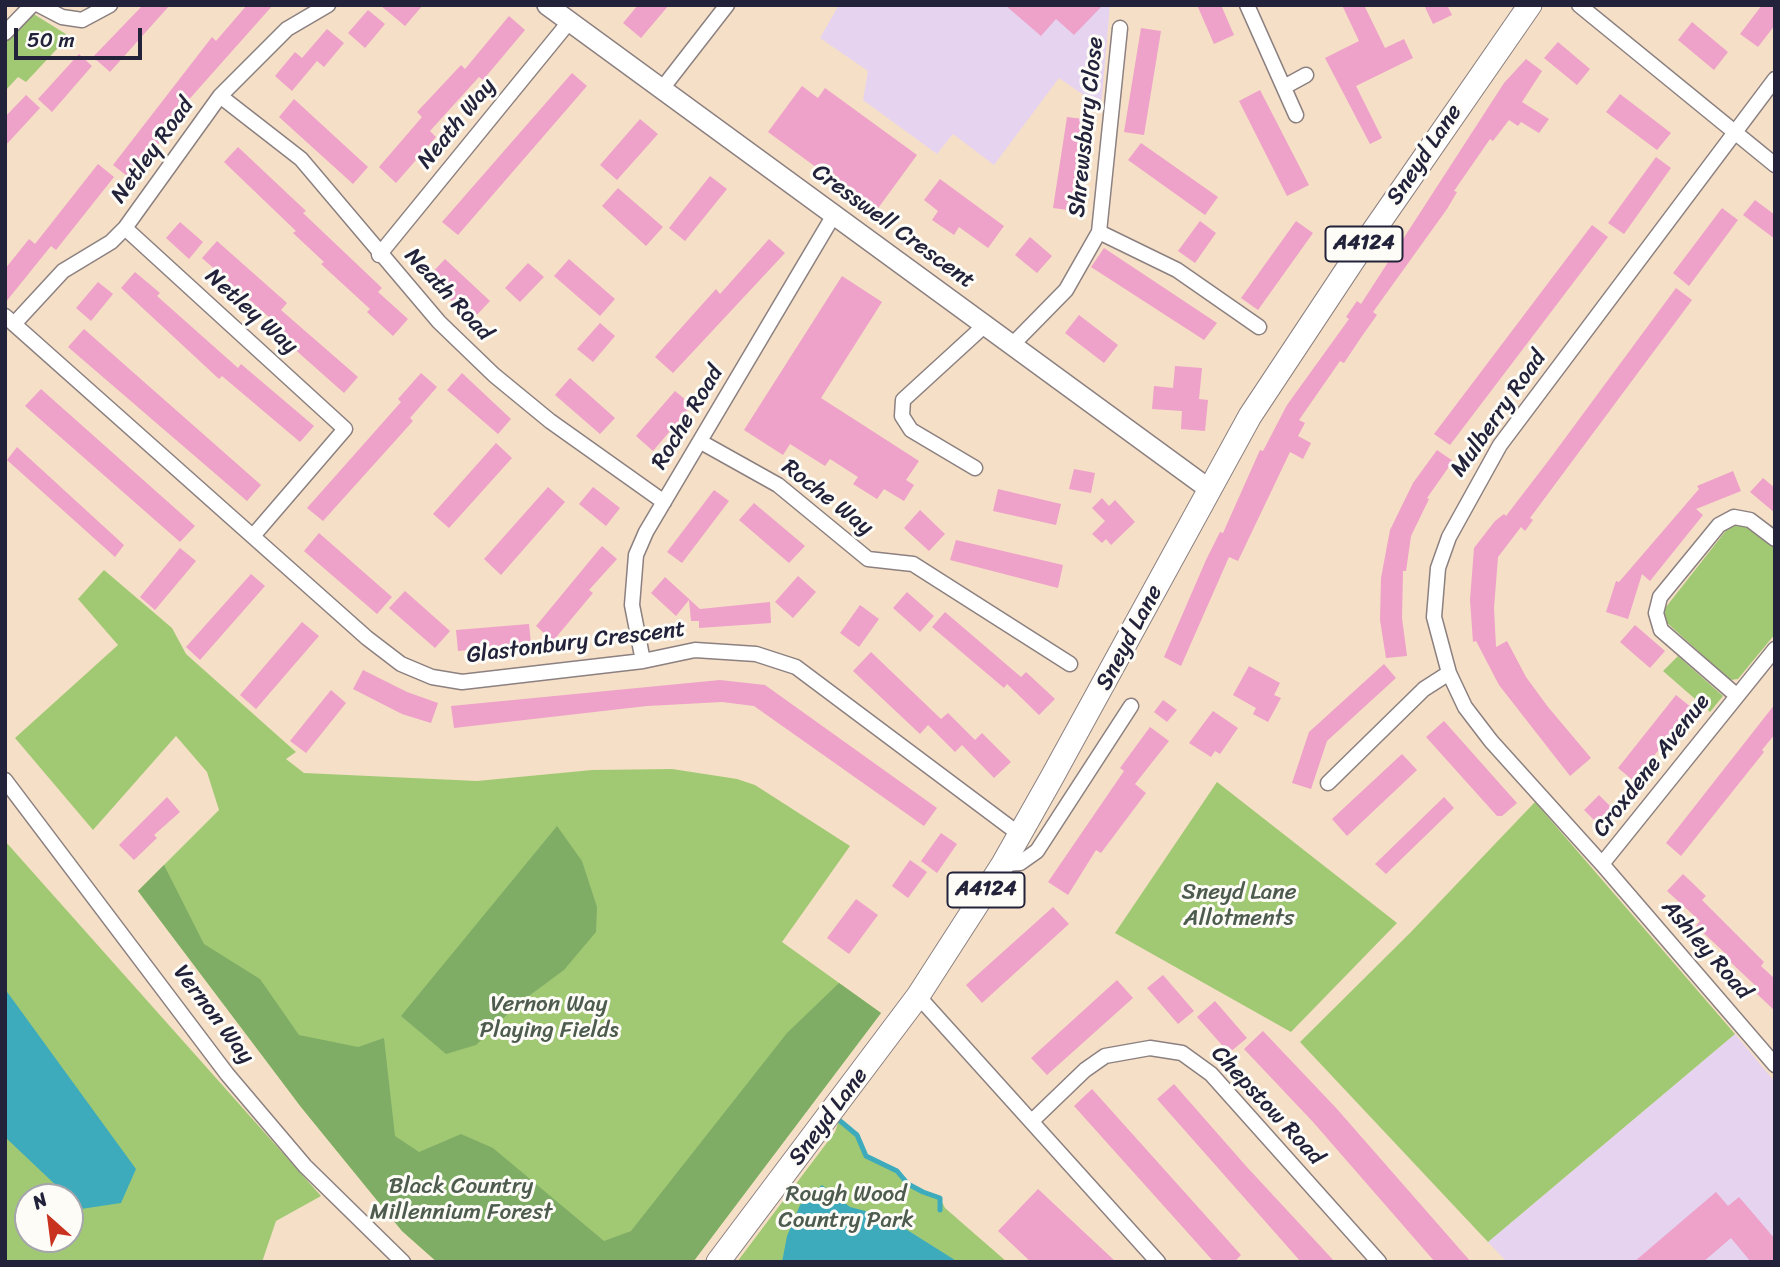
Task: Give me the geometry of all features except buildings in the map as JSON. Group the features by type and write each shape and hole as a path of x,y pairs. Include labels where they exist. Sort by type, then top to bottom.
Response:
{"main road":[{"name":"Sneyd Lane","path":"718,1262 918,996 1003,864 1105,686 1250,416 1530,5"}],"street":[{"path":"5,33 32,5"},
{"path":"38,5 62,17 82,20 110,5"},
{"name":"Netley Road","path":"10,320 63,271 111,242 125,228 220,96 288,29 328,5"},
{"name":"Cresswell Crescent","path":"547,5 1209,489"},
{"path":"662,90 727,5"},
{"path":"1247,5 1296,115"},
{"path":"1579,5 1775,164"},
{"name":"Neath Way","path":"379,255 569,22"},
{"name":"Shrewsbury Close","path":"1013,344 1066,290 1098,232 1120,28"},
{"path":"1284,88 1307,75"},
{"name":"Mulberry Road","path":"1602,864 1491,741 1465,707 1449,673 1434,617 1438,568 1467,501 1500,445 1775,79"},
{"name":"Neath Road","path":"220,96 301,159 379,255 439,322 494,375 550,421 664,502"},
{"name":"Roche Road","path":"642,661 632,605 636,555 664,502 835,213"},
{"name":"Netley Way","path":"125,228 345,429 253,536"},
{"name":"Shrewsbury Close","path":"1098,232 1177,270 1249,325"},
{"name":"Glastonbury Crescent","path":"10,320 367,638 401,664 432,677 462,682 642,661 695,650 756,654 796,667 1019,834"},
{"path":"975,468 911,430 902,416 903,400 985,325"},
{"name":"Roche Way","path":"701,442 778,485 868,559 913,564 1071,664"},
{"name":"Croxdene Avenue","path":"1736,695 1661,630 1656,613 1660,597 1719,525 1734,517 1750,520 1775,539"},
{"name":"Croxdene Avenue","path":"1602,864 1775,649"},
{"path":"1328,783 1423,689 1449,673"},
{"path":"1003,864 1020,863 1037,851 1131,706"},
{"name":"Vernon Way","path":"5,779 227,1074 305,1166 403,1262"},
{"name":"Ashley Road","path":"1602,864 1775,1065"},
{"path":"918,996 1158,1262"},
{"name":"Chepstow Road","path":"1032,1121 1085,1070 1105,1056 1150,1048 1182,1053 1211,1074 1379,1262"}],"shaded area":[{"path":"839,5 1110,5 1101,107 1059,78 994,165 953,134 937,154 863,100 868,71 820,38"},
{"path":"1735,1034 1775,1082 1775,1262 1507,1262 1488,1242"}],"green space":[{"path":"32,13 69,36 26,82 18,77 5,91 5,42"},
{"path":"1746,526 1775,548 1775,634 1738,679 1730,680 1665,621 1662,612 1728,528"},
{"name":"Vernon Way Playing Fields","path":"104,570 172,628 186,654 296,752 286,759 304,773 477,781 592,770 672,769 737,779 755,785 850,846 782,942 881,1013 693,1262 437,1262 402,1231 301,1107 138,891 219,810 207,772 176,736 93,830 15,738 118,645 78,599"},
{"path":"1678,656 1723,696 1710,712 1663,671"},
{"name":"Sneyd Lane Allotments","path":"1217,782 1397,923 1291,1032 1115,933"},
{"path":"1535,802 1735,1034 1488,1242 1300,1042 1410,933"},
{"path":"557,826 582,861 597,907 596,932 564,970 518,1004 476,1045 446,1054 401,1016"},
{"path":"5,841 321,1196 276,1221 262,1262 5,1262"},
{"name":"Black Country Millennium Forest","path":"164,865 204,944 260,979 299,1035 358,1047 384,1038 395,1136 419,1152 461,1134 493,1148 604,1241 631,1231 787,1033 839,983 881,1013 693,1262 437,1262 402,1231 301,1107 138,891"},
{"name":"Rough Wood Country Park","path":"839,1120 857,1135 866,1156 897,1171 908,1184 940,1198 945,1208 1007,1262 737,1262 835,1132"}],"water":[{"path":"5,989 136,1169 121,1203 84,1209 84,1183 54,1183 5,1137"},
{"path":"822,1185 850,1207 885,1216 958,1262 782,1262 787,1236 800,1205"}],"waterway":[{"path":"839,1120 857,1135 866,1156 897,1171 908,1184 940,1198 940,1210"}]}
